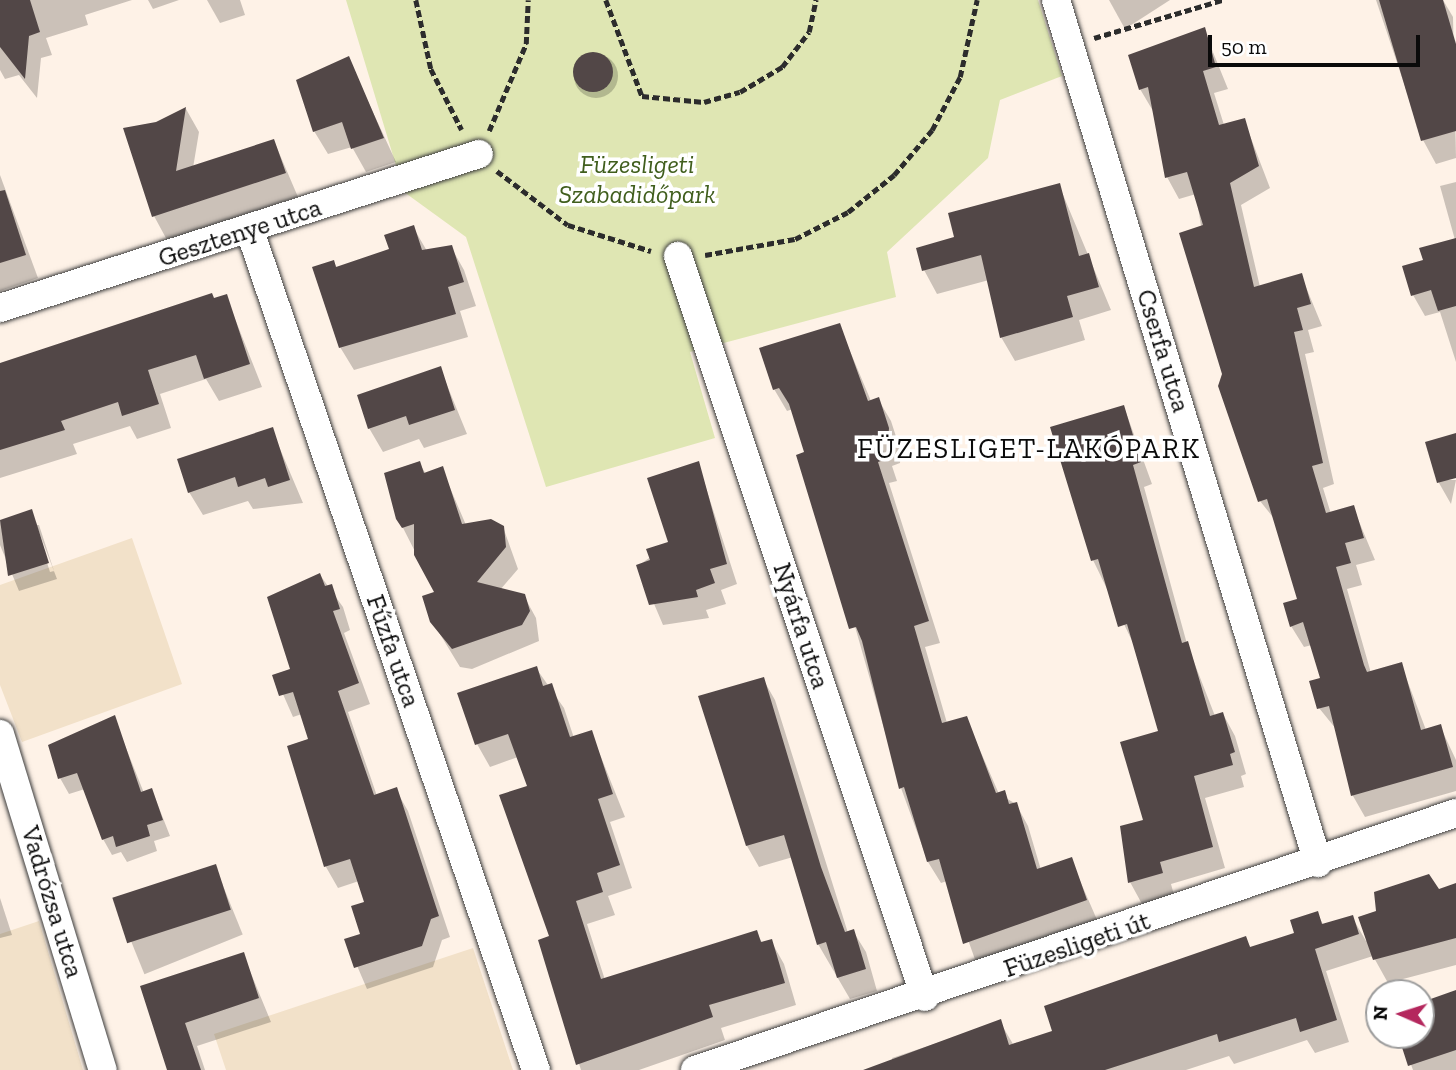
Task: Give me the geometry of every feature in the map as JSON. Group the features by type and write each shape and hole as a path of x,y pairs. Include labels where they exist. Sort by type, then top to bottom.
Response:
{"street":[{"name":"Cserfa utca","path":"1056,0 1318,863"},
{"name":"Gesztenye utca","path":"0,309 250,231 480,154"},
{"name":"Fűzfa utca","path":"250,231 536,1070"},
{"name":"Nyárfa utca","path":"678,256 925,997"},
{"name":"Vadrózsa utca","path":"0,734 103,1070"},
{"name":"Füzesligeti út","path":"695,1070 925,997 1456,813"}],"path":[{"path":"416,0 431,69 480,154 520,194 568,225 622,246 678,256 737,253 795,239 848,212 894,175 932,130 960,77 977,0"},
{"path":"480,154 526,44 528,0"},
{"path":"606,0 642,96 704,102 740,92 782,67 808,33 816,0"},
{"path":"1070,45 1222,0"}],"shaded area":[{"path":"132,538 182,684 22,742 0,685 0,585"},
{"path":"39,921 83,1070 0,1070 0,934"},
{"path":"473,948 513,1070 226,1070 214,1034"}],"green space":[{"name":"Füzesligeti Szabadidőpark","path":"346,0 1038,0 1062,76 1000,100 988,158 887,252 896,297 690,352 715,438 546,487 466,237 404,192"}],"building":[{"path":"0,0 30,0 40,32 29,36 25,79 0,47"},
{"path":"1379,0 1443,0 1456,44 1456,131 1421,141"},
{"path":"1205,27 1216,67 1203,71 1219,125 1245,118 1259,166 1230,183 1254,287 1302,273 1311,304 1297,308 1303,330 1294,332 1323,463 1312,466 1326,513 1354,505 1364,538 1345,543 1351,563 1336,567 1364,665 1367,672 1402,662 1421,730 1441,724 1453,767 1351,796 1329,706 1317,709 1309,681 1320,678 1303,622 1290,627 1283,603 1297,599 1267,499 1258,502 1218,386 1222,374 1179,233 1203,225 1187,172 1165,178 1148,87 1139,90 1128,55"},
{"path":"593,52 601,53 607,58 612,64 612,80 607,86 601,91 593,92 585,91 579,86 574,80 573,72 574,64 579,58 585,53"},
{"path":"349,56 384,138 351,149 342,122 313,132 296,80"},
{"path":"186,107 176,171 274,139 286,173 152,217 123,128 156,122"},
{"path":"1060,183 1079,256 1089,253 1099,287 1067,296 1073,317 1000,338 981,255 922,271 916,248 954,237 948,213"},
{"path":"5,190 26,255 0,263 0,191"},
{"path":"414,225 422,250 452,245 464,282 448,287 456,314 339,348 312,267 334,260 336,267 389,249 384,235"},
{"path":"1456,238 1456,306 1438,311 1431,290 1411,296 1402,266 1423,260 1419,248"},
{"path":"212,293 214,298 227,294 250,364 204,379 196,355 148,370 159,404 122,416 118,402 61,421 65,430 0,450 0,363"},
{"path":"840,323 868,401 879,397 889,428 888,442 881,444 886,459 878,462 929,621 914,626 942,723 967,716 996,793 1005,790 1009,804 1017,802 1037,869 1072,857 1087,900 963,944 939,859 927,862 904,787 899,789 862,641 856,627 849,629 796,455 804,452 789,404 779,388 773,390 759,348"},
{"path":"441,366 455,410 409,425 406,416 368,429 357,395"},
{"path":"1124,405 1141,462 1133,465 1182,643 1188,641 1210,716 1223,712 1235,752 1230,754 1233,765 1194,776 1213,847 1160,862 1163,873 1128,883 1120,826 1143,820 1120,742 1158,731 1127,624 1118,627 1098,559 1091,561 1050,427"},
{"path":"273,427 290,480 268,487 265,478 238,487 235,477 188,493 177,459"},
{"path":"1456,433 1456,478 1437,483 1425,442"},
{"path":"420,461 424,473 443,466 462,524 491,519 504,526 506,547 477,582 525,594 530,611 522,625 452,649 430,622 422,596 434,592 414,555 414,524 402,528 396,519 384,473"},
{"path":"699,461 727,564 710,569 715,583 696,590 698,597 649,605 636,565 650,560 646,549 668,542 647,478"},
{"path":"32,509 49,563 8,576 0,520"},
{"path":"320,573 325,586 332,584 340,609 333,611 359,683 338,691 374,795 397,787 439,916 431,919 422,946 354,968 344,939 360,934 351,906 364,902 350,859 324,867 287,746 308,739 293,692 279,696 272,675 290,669 267,597"},
{"path":"537,666 543,686 552,683 570,737 592,730 613,794 598,799 620,865 597,873 603,892 576,901 601,979 757,930 761,942 772,939 785,983 709,1005 713,1017 576,1065 538,940 549,936 499,795 527,786 508,734 475,745 457,693"},
{"path":"764,677 821,867 845,932 854,929 866,969 837,978 826,942 817,945 784,835 746,846 698,696"},
{"path":"115,715 141,792 152,788 163,820 147,825 150,836 116,847 113,836 102,840 77,773 58,779 48,745"},
{"path":"216,864 231,910 127,943 112,898"},
{"path":"1429,874 1439,889 1456,883 1456,938 1373,960 1358,917 1376,911 1374,892"},
{"path":"1318,911 1322,924 1353,915 1359,934 1315,949 1337,1020 1300,1032 1296,1018 1219,1042 1217,1034 1105,1070 863,1070 1001,1019 1009,1045 1052,1031 1044,1006 1246,936 1250,947 1294,933 1290,920"},
{"path":"244,952 259,998 185,1023 201,1070 167,1070 140,986"},
{"path":"1456,990 1456,1050 1408,1066 1403,1049 1435,1049 1435,997"}],"district":[{"name":"FÜZESLIGET-LAKÓPARK","path":"1029,449"}]}
